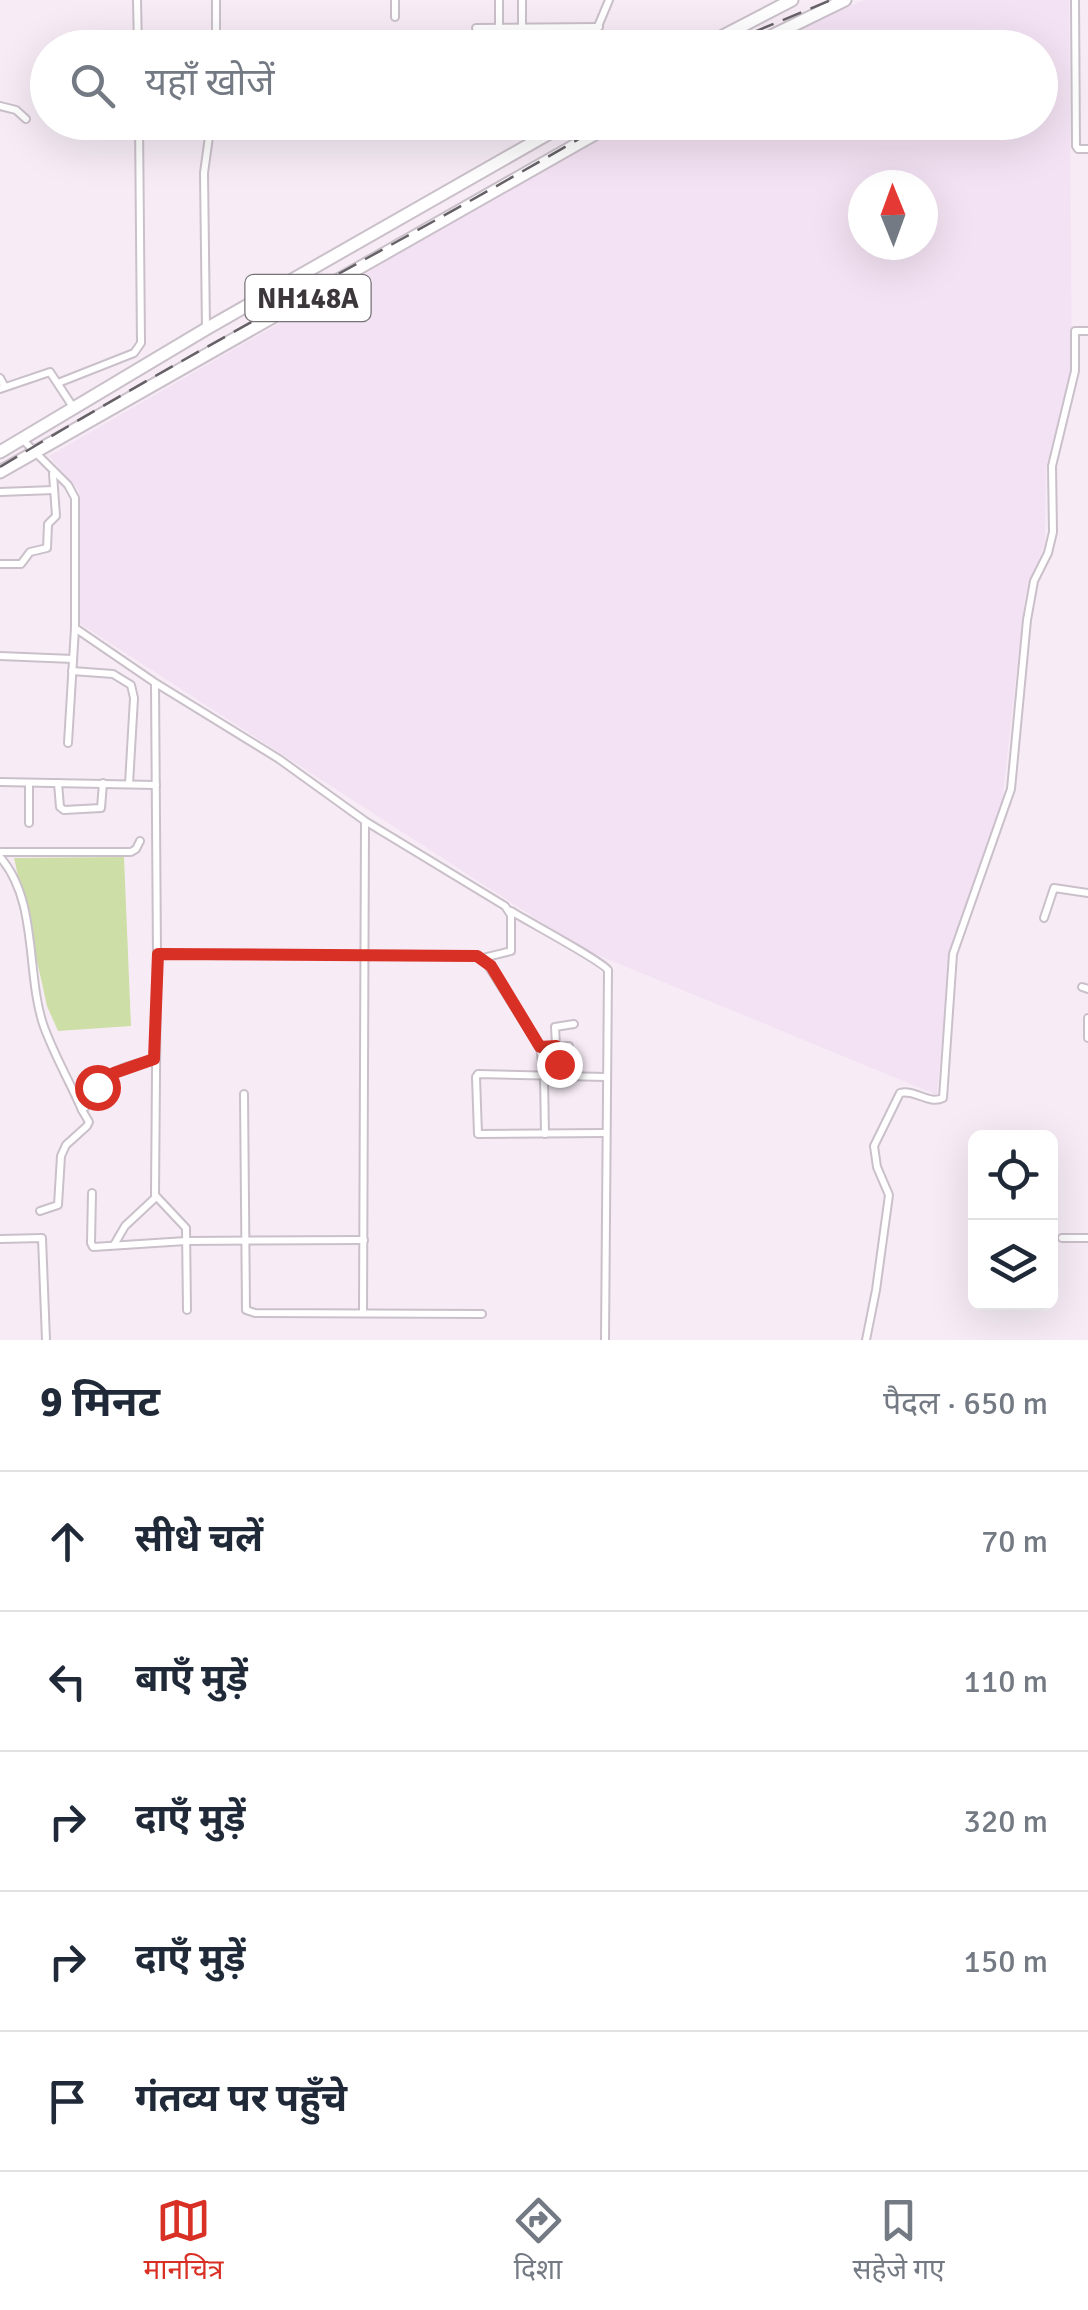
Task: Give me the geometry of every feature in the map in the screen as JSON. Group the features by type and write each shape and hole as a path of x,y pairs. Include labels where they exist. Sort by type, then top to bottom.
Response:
{"highway":[{"path":"729,30 771,4 792,0"},
{"path":"784,30 845,0"},
{"name":"NH148A","path":"0,452 532,140"},
{"name":"NH148A","path":"0,472 585,140"},
{"path":"429,201 443,223"}],"street":[{"path":"137,0 138,30"},
{"path":"216,0 216,30"},
{"path":"395,0 396,18"},
{"path":"499,0 499,28"},
{"path":"522,0 522,28"},
{"path":"476,28 599,28 609,0"},
{"path":"1075,0 1076,146 1088,148"},
{"path":"0,106 16,110 26,119"},
{"path":"58,383 134,352 141,343 139,140"},
{"path":"206,329 204,173 209,140"},
{"path":"866,1340 889,1195 877,1167 874,1146 900,1093 910,1092 932,1100 942,1098 952,958 1009,798 1032,589 1048,553 1052,532 1052,466 1075,371 1075,331 1088,331"},
{"path":"0,378 3,388 46,371 74,408"},
{"path":"22,439 68,485 75,498 75,628 68,743"},
{"path":"0,564 22,564 30,552 47,548 48,524 56,516 52,472"},
{"path":"0,492 54,490"},
{"path":"75,628 250,740 365,820 606,966 605,1340"},
{"path":"0,656 74,659"},
{"path":"72,671 113,674 131,685 134,698 129,784"},
{"path":"154,682 156,1198 184,1224 187,1310"},
{"path":"0,782 156,785"},
{"path":"58,783 60,807 64,810 102,808 103,782"},
{"path":"29,784 29,822"},
{"path":"363,1313 365,820"},
{"path":"0,854 131,852 140,841"},
{"path":"0,854 22,904 43,1023 88,1122 66,1144 61,1156 58,1205 40,1211"},
{"path":"1044,918 1054,888 1088,893"},
{"path":"158,954 484,958 511,951 510,910"},
{"path":"484,958 540,1047 545,1134"},
{"path":"1088,1018 1088,1038"},
{"path":"571,1065 556,1062 556,1026 574,1024"},
{"path":"540,1047 569,1046"},
{"path":"82,1110 92,1102 104,1079 154,1059"},
{"path":"604,1134 478,1134 476,1095 478,1074 606,1077"},
{"path":"244,1094 244,1304 248,1311 482,1314"},
{"path":"92,1193 92,1245 364,1240"},
{"path":"113,1246 125,1226 156,1198"},
{"path":"0,1239 42,1238 46,1340"},
{"path":"1062,1238 1088,1238"}],"shaded area":[{"path":"864,0 1069,0 1072,366 1046,468 1045,543 1025,596 1002,803 950,954 937,1095 583,949 79,623 79,491 49,456 597,140 1058,140 1058,30 795,30"}],"green space":[{"path":"124,857 131,1026 58,1031 47,1006 14,858"}],"railway":[{"path":"759,30 831,0"},
{"path":"0,467 577,140"}],"route":[{"path":"97,1087 114,1073 154,1059 158,954 477,956 491,966 540,1047 556,1046 559,1064"}]}
